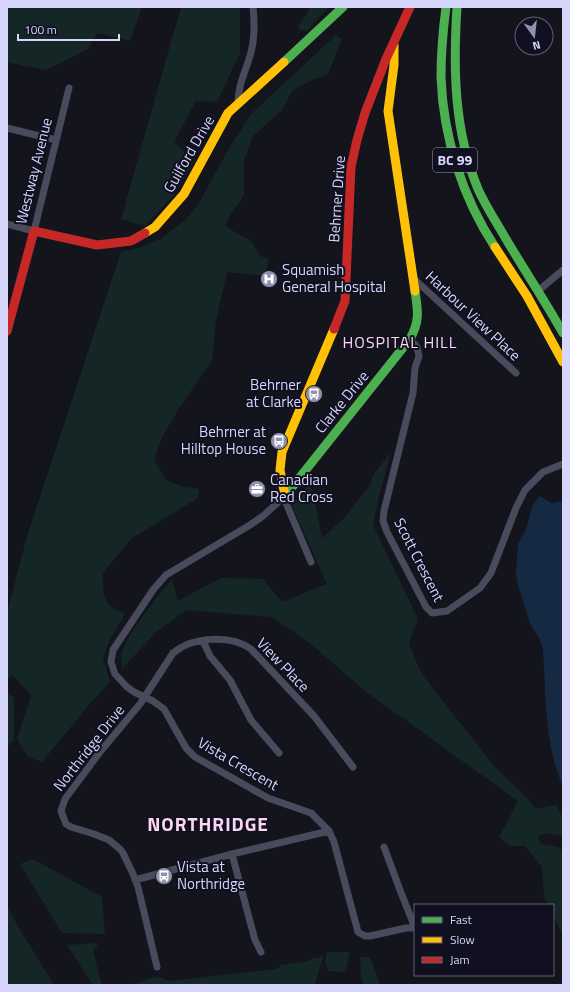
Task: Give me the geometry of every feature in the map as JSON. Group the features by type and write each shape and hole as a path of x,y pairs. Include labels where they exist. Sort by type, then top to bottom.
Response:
{"main road":[{"name":"Guilford Drive","path":"34,231 97,245 130,241 145,233 163,219 184,194 197,174 228,113 343,7"},
{"name":"Clarke Drive","path":"285,496 410,339 416,328 418,311 388,111 394,65 394,43 410,7"},
{"name":"BC 99","path":"446,7 441,58 442,100 449,136 460,175 466,193 479,220 527,296 563,362"},
{"name":"BC 99","path":"457,7 454,46 454,78 457,116 466,155 478,189 490,213 563,333"},
{"name":"Behrner Drive","path":"285,496 280,470 282,452 345,301 351,167 365,113 394,43"},
{"path":"460,175 474,195 530,290 533,292 538,291 541,304 563,349"},
{"name":"Westway Avenue","path":"7,331 9,315 34,231"}],"street":[{"path":"238,104 238,91 250,58 254,40 253,7"},
{"name":"Westway Avenue","path":"34,231 69,88"},
{"path":"7,128 56,140"},
{"name":"Guilford Drive","path":"7,224 34,231"},
{"path":"538,291 563,270"},
{"name":"Harbour View Place","path":"412,277 516,373"},
{"name":"Scott Crescent","path":"410,339 417,347 419,356 415,368 415,384 411,405 384,511 384,521 387,532 426,607 432,613 447,610 480,588 491,573 516,508 525,490 543,472 563,464"},
{"path":"285,496 286,503 311,562"},
{"name":"Clarke Drive","path":"144,697 127,688 115,674 112,667 112,655 113,650 122,635 153,590 163,578 250,525 263,516 285,496"},
{"path":"202,641 210,656 230,680 251,720 279,753"},
{"name":"View Place","path":"144,697 173,653 178,649 202,641 235,641 251,649 314,716 353,767"},
{"name":"Vista Crescent","path":"144,697 153,701 164,709 186,748 195,757 268,798 311,813 329,831"},
{"name":"Northridge Drive","path":"144,697 83,774 65,799 61,812 66,824 71,828 94,834 109,840 120,849 135,880 157,967"},
{"path":"135,880 232,854 329,831 334,842 356,927 361,935 370,936 406,928 414,928"},
{"path":"384,847 414,925"},
{"path":"232,854 254,940 261,952"}],"green space":[{"path":"7,7 142,7 130,41 97,33 88,49 46,70 7,62"},
{"path":"181,7 240,7 240,53 217,102 196,101 174,142 194,161 174,195 145,226 121,219"},
{"path":"309,7 330,7 307,31 299,30 298,26 309,11"},
{"path":"336,35 342,39 328,74 310,81 292,91 282,110 253,136 244,160 244,196 231,213 225,226 251,241 260,256 269,259 265,276 227,272 216,321 212,360 178,410 161,439 154,460 167,481 185,487 199,489 198,498 131,539 103,573 105,599 112,607 125,614 109,641 103,659 110,682 88,706 42,762 28,757 17,739 31,695 12,675 7,680 7,612 28,533 121,252 139,248 161,239 185,220 198,205 228,150 251,114"},
{"path":"391,452 373,525 418,619 409,643 421,673 494,766 529,800 536,809 556,805 563,818 563,836 546,833 538,837 541,844 558,847 563,851 563,936 554,917 554,904 548,904 544,897 542,867 525,846 510,846 499,837 518,801 365,691 312,645 272,617 187,610 155,633 122,669 121,656 128,638 142,617 172,579 178,601 221,578 263,579 282,602 327,584 292,506 309,485 313,492 322,538 345,517 370,485 373,475"},
{"path":"7,691 14,698 14,741 7,747"},
{"path":"33,859 102,897 105,934 62,933 20,864"},
{"path":"7,906 16,923 54,985 7,985"},
{"path":"99,943 93,951 102,985 93,985 67,945"},
{"path":"327,952 350,952 346,969 342,972 328,971 325,961"},
{"path":"323,957 315,985 125,985 139,983 155,977 170,981 277,969 281,965 309,961 313,958"},
{"path":"360,957 370,957 380,985 364,985 361,978"}],"water":[{"path":"539,496 551,503 563,501 563,787 552,753 549,736 543,649 539,638 530,624 516,574 518,544 526,529 532,507"}],"traffic: fast":[{"path":"284,62 343,7"},
{"path":"446,7 442,42 441,77 450,144 456,165 473,208 495,247"},
{"path":"457,7 455,53 457,100 464,145 470,167 478,189 488,209 563,333"},
{"path":"285,496 410,339 417,321 415,291"}],"traffic: slow":[{"path":"394,45 394,65 388,111 415,291"},
{"path":"145,233 155,227 184,194 228,113 284,62"},
{"path":"495,247 527,296 563,362"},
{"path":"285,496 280,470 282,452 334,329"}],"traffic: jam":[{"path":"334,329 345,301 351,167 357,140 365,113 386,59 410,7"},
{"path":"7,331 34,231 97,245 131,241 145,233"}],"place":[{"name":"Squamish General Hospital","path":"269,279"},
{"name":"Behrner at Clarke","path":"314,394"},
{"name":"Behrner at Hilltop House","path":"279,441"},
{"name":"Canadian Red Cross","path":"257,489"},
{"name":"Vista at Northridge","path":"164,876"}],"district":[{"name":"HOSPITAL HILL","path":"400,342"},
{"name":"NORTHRIDGE","path":"208,824"}]}
